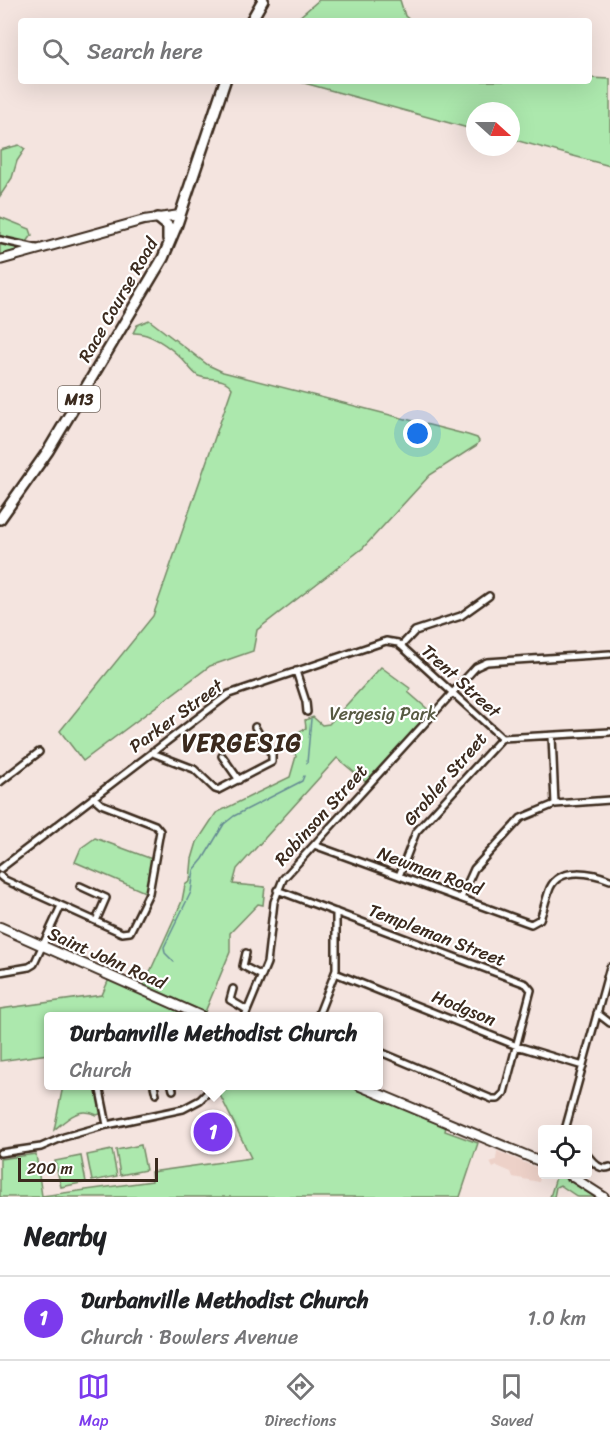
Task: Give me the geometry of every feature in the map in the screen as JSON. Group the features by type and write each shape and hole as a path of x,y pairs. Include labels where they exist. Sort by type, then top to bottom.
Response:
{"main road":[{"path":"253,18 263,0"},
{"name":"M13","path":"180,215 224,84"},
{"path":"0,260 158,218 180,215"},
{"name":"Race Course Road","path":"0,519 48,452 166,250 180,215"},
{"path":"158,218 169,228 166,250"},
{"name":"Saint John Road","path":"0,927 190,1012"},
{"path":"370,1090 538,1160"},
{"path":"576,1179 604,1197"}],"street":[{"path":"0,240 40,249"},
{"path":"401,646 416,631 461,616 489,597"},
{"name":"Parker Street","path":"0,869 229,694 386,641 394,641 401,646"},
{"name":"Trent Street","path":"401,646 502,738"},
{"name":"Robinson Street","path":"246,1012 268,957 273,907 277,890 286,875 479,664 610,654"},
{"path":"296,671 307,712"},
{"path":"153,751 155,754 196,771 216,790 269,765 273,760 255,727"},
{"name":"Grobler Street","path":"399,876 416,832 502,738 610,732"},
{"path":"552,736 555,804"},
{"path":"0,782 39,752"},
{"path":"222,756 239,780"},
{"path":"0,876 122,933 132,930 149,893 160,833 155,825 100,804 93,797"},
{"path":"460,898 474,869 517,821 530,813 555,804 610,800"},
{"name":"Newman Road","path":"314,845 530,923 537,922 541,917 550,887 564,875 587,873 610,880"},
{"path":"80,886 113,901"},
{"name":"Templeman Street","path":"277,890 528,985 531,994 517,1046"},
{"path":"96,921 106,898"},
{"path":"0,972 32,966 61,906"},
{"path":"320,1012 335,973 336,912"},
{"path":"246,953 243,966 262,976"},
{"path":"566,1125 610,967"},
{"name":"Hodgson","path":"335,973 517,1046 582,1066"},
{"path":"233,989 230,1000 245,1012"},
{"path":"597,1013 610,1023"},
{"path":"383,1053 496,1099 502,1097 504,1093 517,1046"},
{"path":"100,1090 107,1125"},
{"path":"155,1090 156,1094"},
{"path":"0,1153 40,1147 64,1137 107,1125 183,1109 200,1100 210,1090"},
{"path":"592,1160 601,1168 610,1167"}],"shaded area":[{"path":"497,1151 538,1168 539,1182 513,1177 511,1172 497,1166 493,1168 490,1162 496,1160"}],"green space":[{"path":"319,0 400,0 407,18 298,18"},
{"path":"592,78 610,79 610,166 520,141 520,102 466,102 466,128 308,84 592,84"},
{"path":"19,145 25,149 17,161 12,178 0,196 0,150"},
{"path":"0,217 30,229 32,235 22,249 0,255"},
{"path":"149,320 208,365 223,372 468,435 479,441 477,445 430,475 363,548 257,630 253,651 210,666 83,761 60,731 153,616 232,388 221,380 198,376 166,345 146,335 133,333 137,325"},
{"name":"Vergesig Park","path":"381,667 411,689 408,692 431,712 367,783 337,758 237,869 233,884 265,887 263,905 258,904 230,933 230,952 205,1012 144,985 182,901 185,885 190,881 192,859 197,842 216,813 290,777 296,756 286,738 306,728 305,720 313,717 322,725 329,724"},
{"path":"95,838 152,859 147,893 75,862 81,848"},
{"path":"109,979 185,1012 44,1012 44,1055 0,1061 0,1009 102,995"},
{"path":"62,1090 98,1090 103,1113 97,1115 79,1113 54,1130"},
{"path":"217,1090 363,1090 446,1126 445,1131 478,1143 460,1197 0,1197 0,1159 36,1154 42,1196 152,1181 151,1172 251,1158"},
{"path":"141,1145 146,1170 120,1175 116,1150"},
{"path":"112,1150 117,1176 92,1181 87,1155"},
{"path":"81,1156 86,1182 61,1187 55,1161"},
{"path":"555,1179 569,1179 599,1197 578,1197 560,1185 556,1187 554,1197 550,1197"}],"waterway":[{"path":"307,763 311,719"},
{"path":"174,962 165,953 164,947 191,892 194,870 224,824 234,816 302,781 304,776"}],"place":[{"name":"Durbanville Methodist Church","path":"213,1132"}],"district":[{"name":"VERGESIG","path":"242,743"}]}
